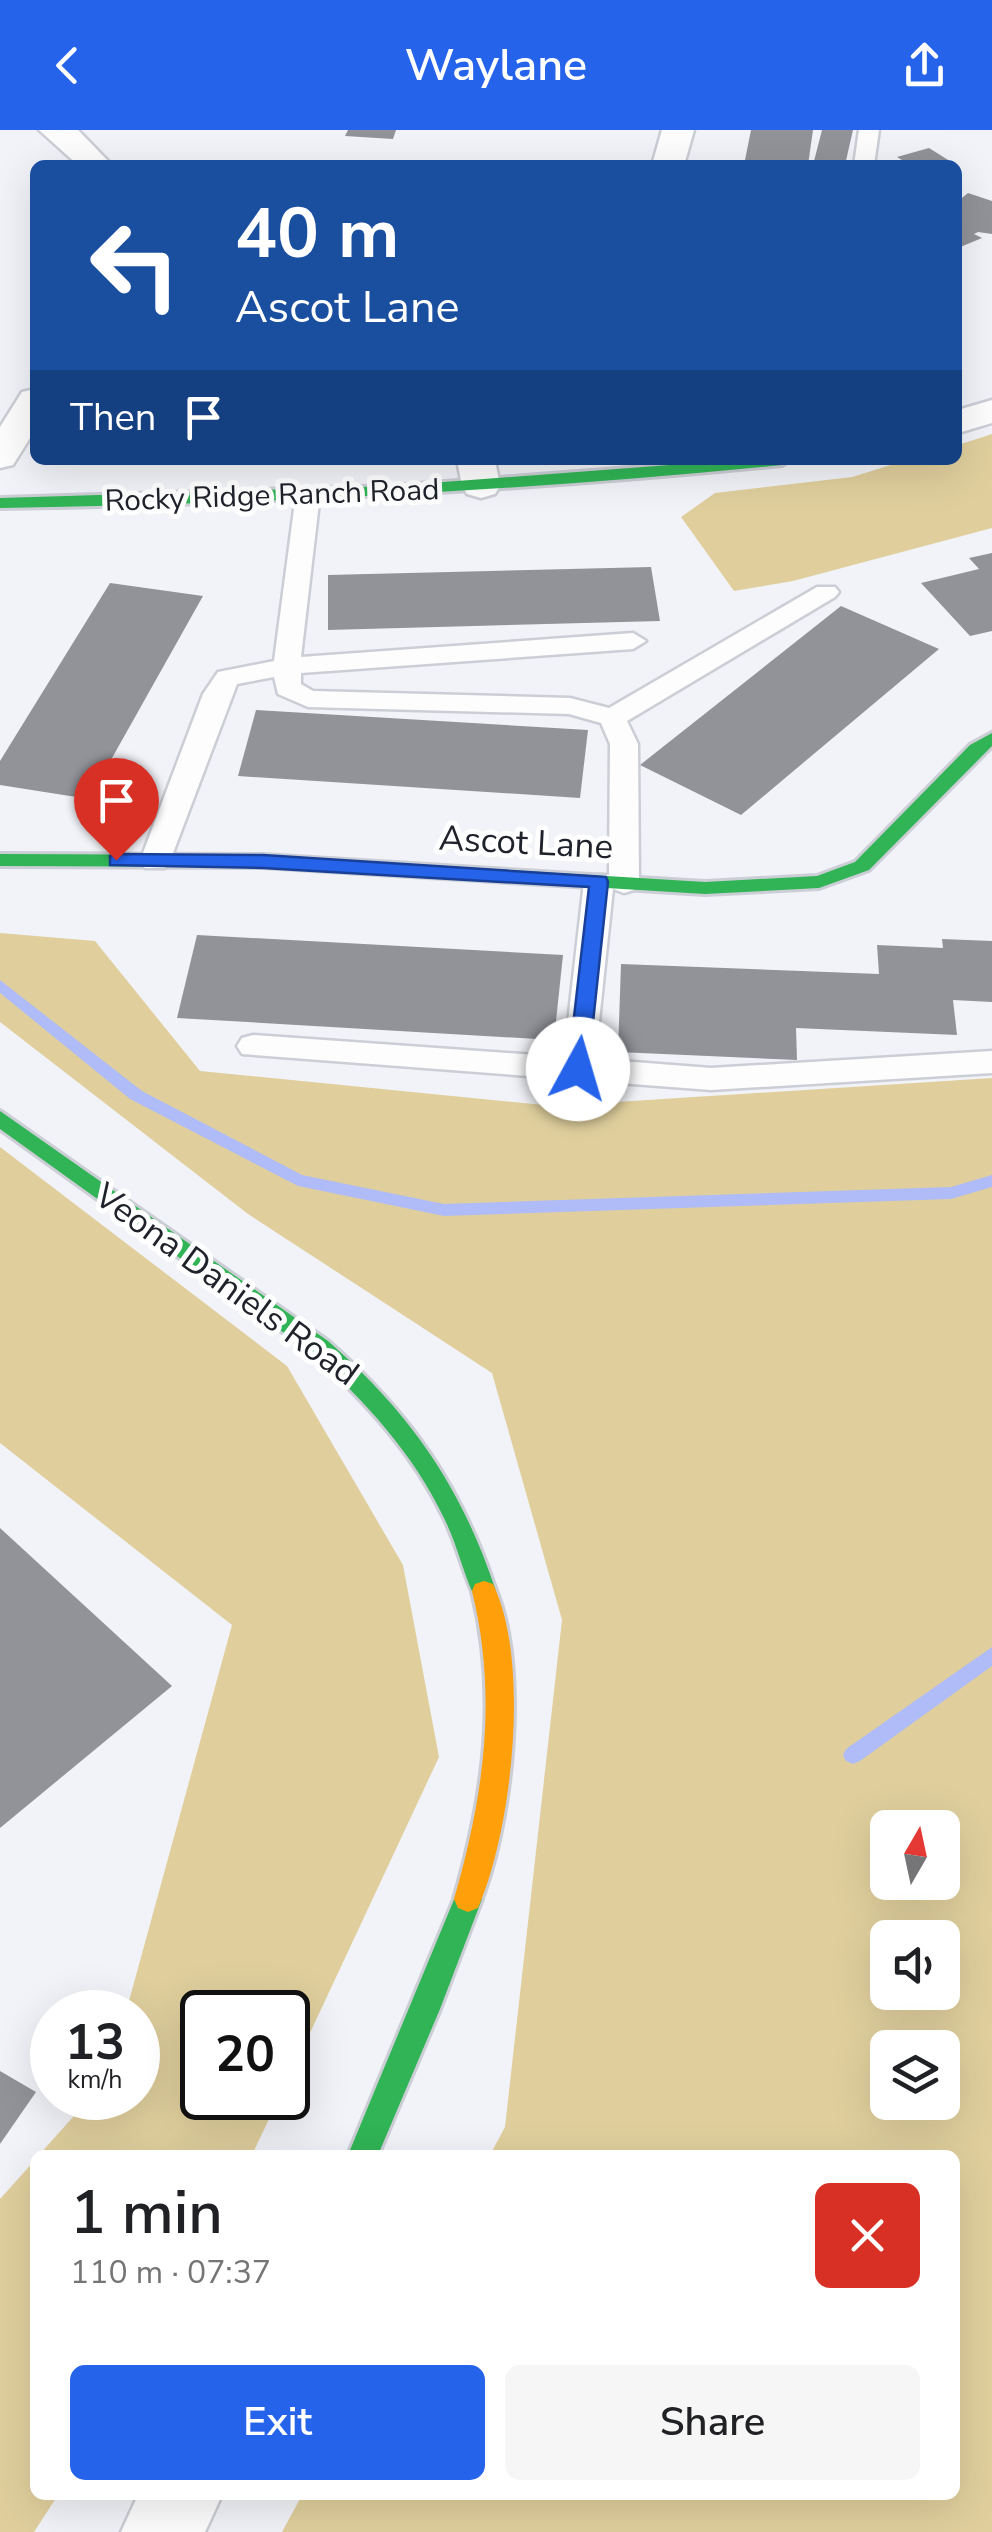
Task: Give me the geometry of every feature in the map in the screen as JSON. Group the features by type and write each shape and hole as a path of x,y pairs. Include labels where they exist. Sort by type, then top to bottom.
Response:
{"street":[{"path":"56,130 90,160"},
{"path":"669,160 678,130"},
{"path":"0,458 30,408"},
{"path":"962,421 992,411"},
{"name":"Rocky Ridge Ranch Road","path":"0,503 308,494 478,473 667,475 744,465"},
{"name":"Ascot Lane","path":"0,860 263,862 705,888 818,882 862,866 976,748 992,738"},
{"name":"Veona Daniels Road","path":"0,1118 320,1347 370,1389 409,1435 464,1526 492,1615 501,1694 500,1754 482,1846 442,1968 364,2150"},
{"path":"160,2532 179,2500"}],"lane":[{"path":"865,160 868,130"},
{"path":"308,494 287,666 288,688 308,700 570,706 612,718 826,592"},
{"path":"155,860 217,694 227,678 287,666 633,641"},
{"path":"578,1069 612,882 624,744 612,718"},
{"path":"252,1046 711,1079 992,1062"}],"shaded area":[{"path":"992,434 992,528 793,581 734,591 681,517 715,493 852,477 891,465 962,465 962,444"},
{"path":"0,933 95,941 200,1071 554,1106 992,1078 992,2532 282,2532 299,2500 960,2500 960,2150 493,2150 505,2127 562,1620 492,1373 248,1214 0,1022"},
{"path":"0,1147 287,1366 403,1565 439,1757 310,2033 310,1990 180,1990 180,2120 269,2120 254,2150 43,2150 70,2120 160,2120 160,1990 132,1990 232,1625 0,1443"},
{"path":"30,2166 30,2500 55,2500 34,2532 0,2532 0,2199"}],"building":[{"path":"348,130 396,130 393,139 345,136"},
{"path":"751,130 813,130 809,160 745,160"},
{"path":"822,130 853,130 846,160 814,160"},
{"path":"929,148 948,160 902,160 897,157"},
{"path":"968,193 992,201 992,234 978,232 974,234 982,238 962,246 962,198"},
{"path":"992,553 992,631 970,636 921,583 979,569 969,558"},
{"path":"651,567 660,621 328,630 328,575"},
{"path":"110,583 203,596 89,799 0,785 0,761"},
{"path":"841,606 939,649 741,815 640,765"},
{"path":"256,710 588,730 580,798 238,776"},
{"path":"197,935 563,955 554,1040 177,1018"},
{"path":"942,939 992,941 992,1002 953,1000 957,1035 796,1028 797,1060 618,1052 621,964 879,974 877,945 943,948"},
{"path":"0,1528 172,1686 0,1828"},
{"path":"0,2071 30,2088 30,2101 0,2144"}],"waterway":[{"path":"0,985 136,1095 298,1180 444,1210 951,1193 992,1181"},
{"path":"853,1755 992,1655"}],"traffic: fast":[{"path":"0,503 391,491 728,465"},
{"path":"0,860 263,861 705,888 819,882 862,866 976,749 992,738"},
{"path":"0,1118 320,1347 349,1373 421,1456 457,1519 484,1591"},
{"path":"365,2150 468,1899"}],"traffic: slow":[{"path":"468,1899 488,1823 499,1746 499,1668 484,1591"}],"route":[{"path":"116,860 263,862 599,882 578,1069"}]}
